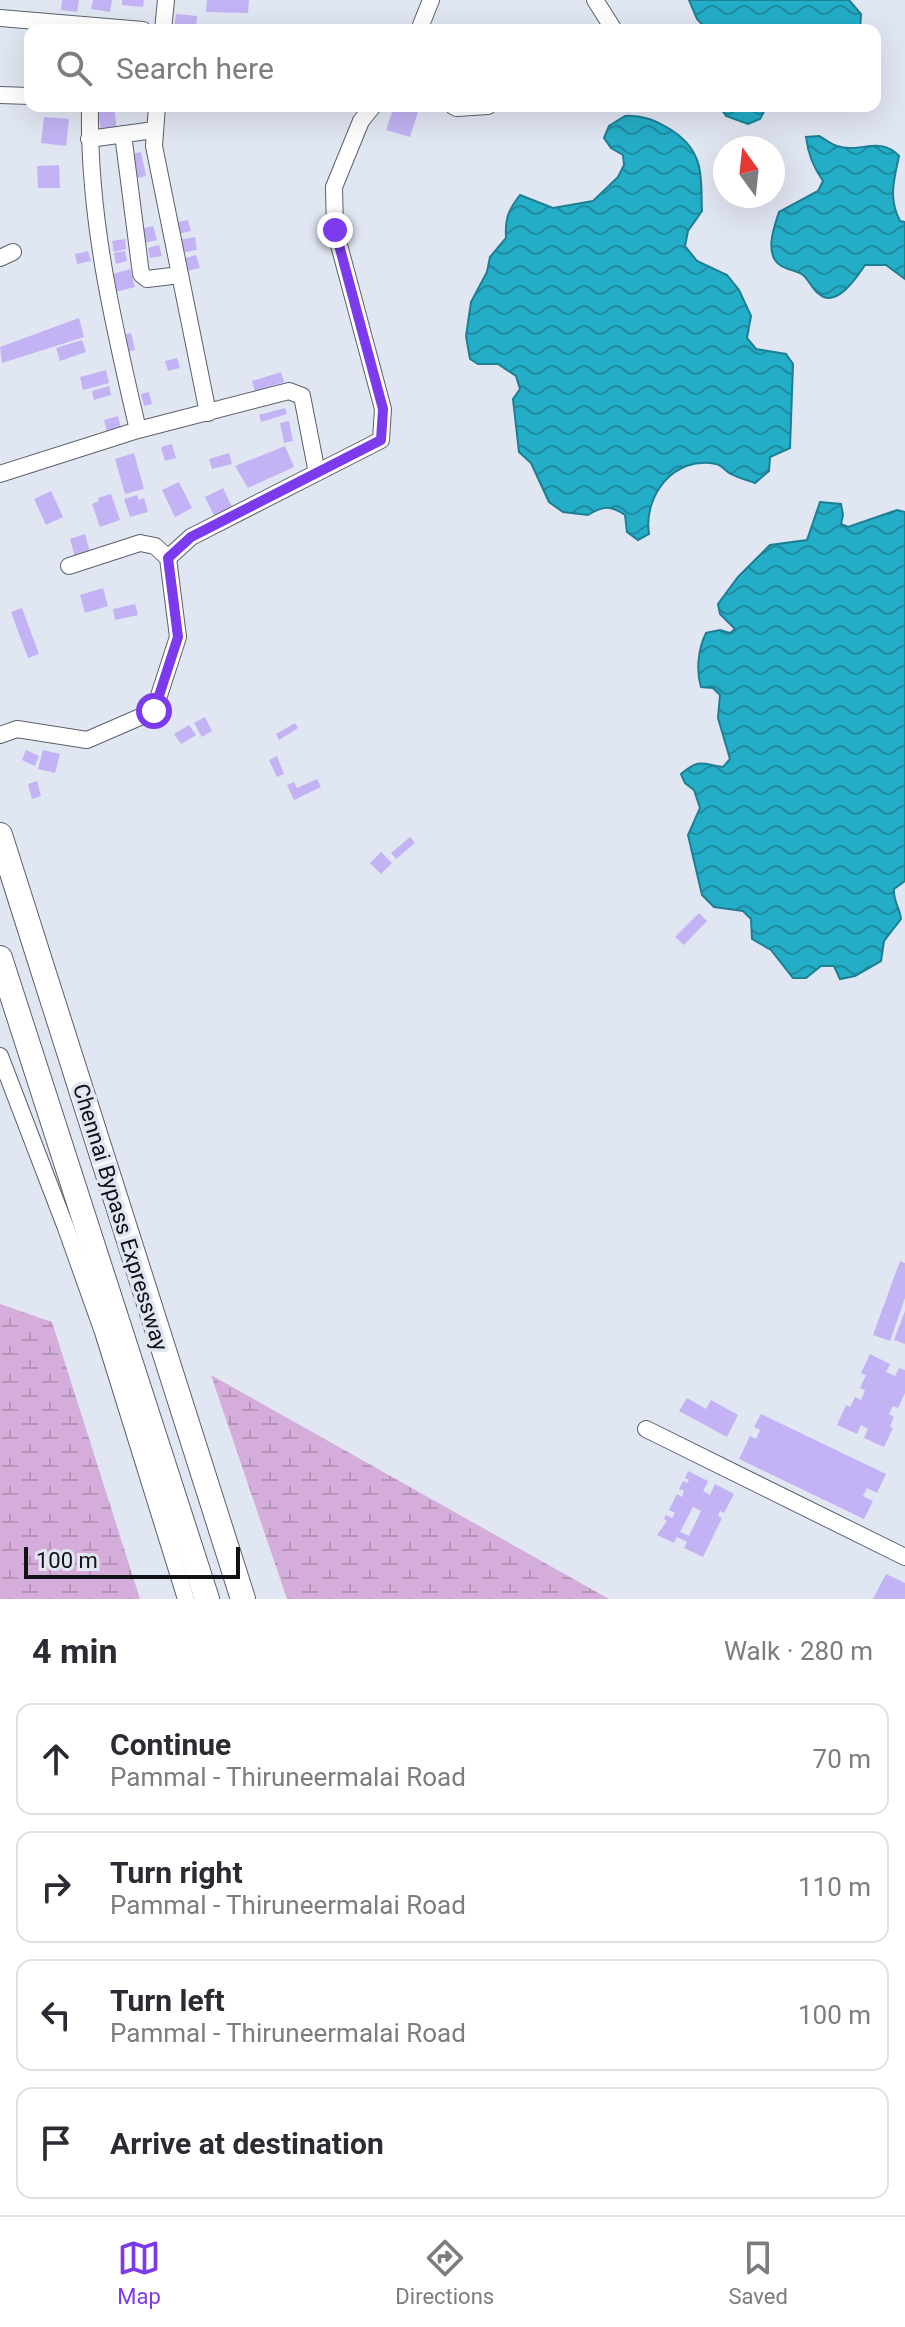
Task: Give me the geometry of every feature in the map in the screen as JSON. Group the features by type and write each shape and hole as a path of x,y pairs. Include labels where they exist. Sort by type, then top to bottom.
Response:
{"highway":[{"name":"Chennai Bypass Expressway","path":"0,835 243,1599"},
{"name":"Chennai Bypass Expressway","path":"0,958 76,1226 207,1599"}],"street":[{"path":"164,24 166,0"},
{"path":"421,24 431,0"},
{"path":"595,0 610,24"},
{"path":"0,18 72,24"},
{"path":"0,95 24,96"},
{"path":"90,112 91,189 107,298 138,430"},
{"path":"156,112 154,146 208,413"},
{"path":"168,558 191,537 381,440 383,409 335,230 334,187 361,121 368,112"},
{"path":"89,139 154,130"},
{"path":"123,134 141,274 147,279 180,275"},
{"path":"0,474 138,430 289,391 302,396 317,473"},
{"path":"0,735 17,729 87,740 154,711 178,637 168,558 155,546 140,543 69,566"},
{"path":"0,1056 76,1226"},
{"path":"112,1335 186,1599"},
{"path":"646,1429 905,1557"}],"green space":[{"path":"0,1304 52,1322 140,1599 0,1599"},
{"path":"211,1375 609,1599 287,1599"}],"water":[{"path":"689,0 849,0 861,14 860,24 702,24"},
{"path":"723,112 764,112 760,119 748,124"},
{"path":"625,116 657,122 686,142 700,172 702,211 688,231 685,246 697,261 727,275 739,290 751,316 747,338 756,349 786,354 793,364 790,448 770,457 769,471 755,483 716,464 701,463 675,472 656,493 648,520 649,534 638,540 627,532 625,515 611,508 602,508 588,515 563,512 549,502 531,463 519,452 513,399 520,389 516,376 498,364 478,364 470,359 466,336 471,302 487,272 490,257 506,238 508,215 516,200 520,195 553,208 593,201 618,177 624,165 623,155 611,148 604,138 609,126"},
{"path":"819,136 845,148 884,147 899,156 893,197 896,213 900,221 905,222 905,279 886,265 865,265 845,290 826,298 803,275 782,267 775,260 771,247 779,212 818,191 823,181 816,171 806,137"},
{"path":"820,502 841,504 841,524 848,527 897,510 905,512 905,881 894,889 901,919 884,941 881,961 855,976 840,979 834,966 821,966 806,978 793,978 771,950 752,939 751,919 743,911 714,907 702,895 688,835 700,808 694,790 685,783 681,774 697,764 723,767 730,759 718,718 720,695 713,688 701,687 698,667 706,633 720,630 730,633 735,629 720,614 718,604 738,577 770,545 807,540"}],"building":[{"path":"62,0 79,0 77,12 61,10"},
{"path":"93,0 112,0 110,12 91,9"},
{"path":"122,0 144,0 143,7 122,5"},
{"path":"207,0 249,0 248,13 206,12"},
{"path":"176,14 197,16 196,24 175,24"},
{"path":"99,112 115,112 117,132 101,134"},
{"path":"392,112 418,112 410,137 386,130"},
{"path":"44,117 69,119 66,146 41,143"},
{"path":"141,152 146,176 132,179 126,155"},
{"path":"59,165 60,188 38,188 37,166"},
{"path":"188,220 191,231 174,235 172,223"},
{"path":"153,226 157,240 145,243 141,229"},
{"path":"195,237 197,250 181,253 178,240"},
{"path":"125,239 126,249 114,252 112,241"},
{"path":"159,245 162,256 150,258 148,248"},
{"path":"88,251 91,261 77,264 75,254"},
{"path":"125,251 127,261 116,264 114,253"},
{"path":"196,255 200,268 186,271 183,259"},
{"path":"130,269 135,287 111,293 106,276"},
{"path":"79,318 84,337 2,363 0,347"},
{"path":"131,333 135,350 127,352 123,335"},
{"path":"82,340 86,352 60,361 56,348"},
{"path":"177,358 180,368 168,371 165,361"},
{"path":"106,370 109,383 83,390 80,377"},
{"path":"281,372 284,382 255,391 252,381"},
{"path":"109,386 111,395 94,400 92,391"},
{"path":"149,392 152,404 144,406 141,394"},
{"path":"285,408 287,414 261,422 259,415"},
{"path":"118,416 121,428 107,432 104,420"},
{"path":"289,421 293,441 284,443 280,423"},
{"path":"172,444 176,458 165,461 161,447"},
{"path":"285,446 294,467 248,488 235,466"},
{"path":"134,453 144,489 125,494 115,459"},
{"path":"229,453 232,464 212,469 209,459"},
{"path":"179,482 192,508 175,517 162,490"},
{"path":"223,488 233,509 215,518 205,497"},
{"path":"51,491 63,517 46,525 34,499"},
{"path":"111,494 120,520 100,527 92,504 99,501 98,498"},
{"path":"137,495 139,500 144,498 148,512 130,517 124,499"},
{"path":"85,534 90,552 75,557 70,539"},
{"path":"103,588 108,606 85,613 80,595"},
{"path":"135,604 138,615 115,620 113,609"},
{"path":"22,608 39,654 28,658 11,612"},
{"path":"205,717 212,731 202,737 194,723"},
{"path":"295,723 298,728 279,740 276,734"},
{"path":"189,725 196,735 181,744 174,734"},
{"path":"26,750 39,756 35,766 22,760"},
{"path":"43,750 60,754 55,773 38,769"},
{"path":"277,756 284,774 277,777 269,760"},
{"path":"317,779 321,787 294,800 287,785 294,782 297,788"},
{"path":"37,781 41,796 32,799 28,784"},
{"path":"410,837 415,843 396,859 391,853"},
{"path":"381,852 392,863 381,874 370,863"},
{"path":"699,913 707,921 684,945 675,937"},
{"path":"900,1261 905,1263 905,1298 890,1341 873,1335"},
{"path":"905,1311 905,1344 894,1340"},
{"path":"870,1354 890,1364 886,1372 895,1376 899,1368 905,1370 905,1393 898,1408 893,1406 889,1414 894,1417 890,1426 893,1428 884,1447 864,1438 868,1429 861,1425 857,1434 837,1425 846,1405 850,1407 855,1397 861,1400 865,1390 860,1388 866,1375 861,1373"},
{"path":"687,1398 706,1409 711,1400 738,1415 727,1437 679,1411"},
{"path":"761,1414 886,1474 877,1493 867,1488 863,1496 873,1501 864,1519 739,1459 750,1436 756,1439 760,1430 754,1427"},
{"path":"688,1471 708,1481 703,1491 710,1495 715,1484 734,1494 724,1513 720,1511 718,1516 722,1518 703,1557 684,1548 687,1542 677,1537 674,1543 657,1535 667,1521 664,1519 666,1515 672,1518 675,1513 669,1510 677,1494 682,1497 684,1491 679,1489 683,1481 687,1483 689,1480 685,1478","holes":["693,1507 701,1511 689,1536 680,1532"]},
{"path":"886,1574 905,1583 905,1599 873,1599"}],"route":[{"path":"154,711 178,637 168,558 191,537 381,440 383,409 335,230"}]}
